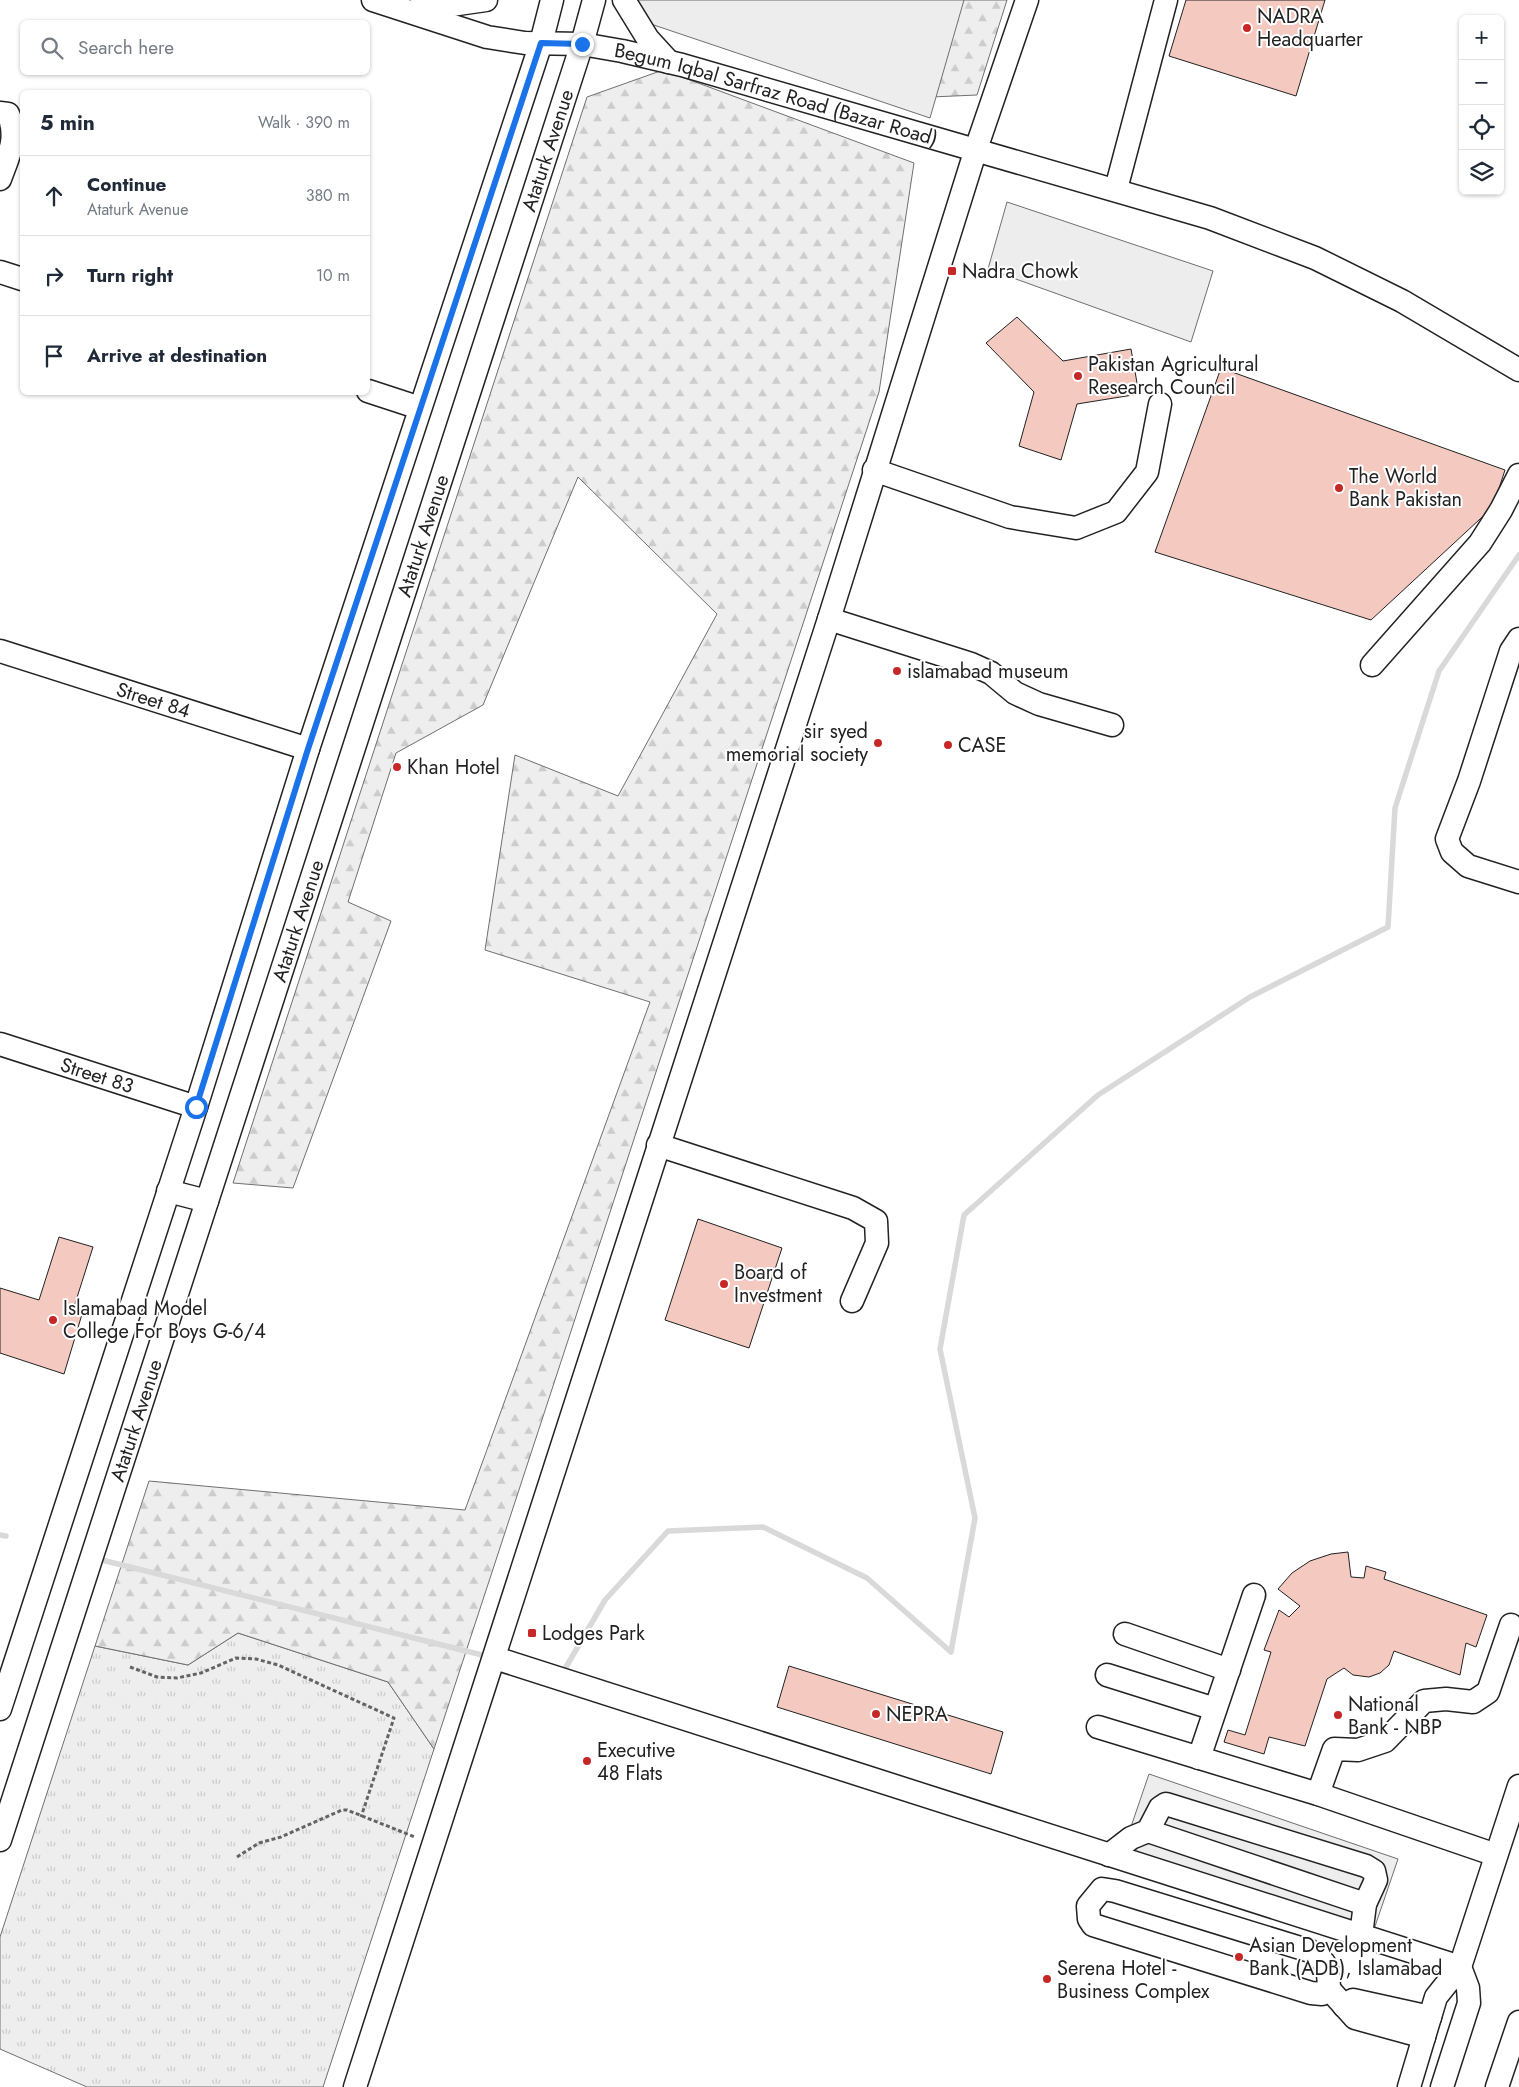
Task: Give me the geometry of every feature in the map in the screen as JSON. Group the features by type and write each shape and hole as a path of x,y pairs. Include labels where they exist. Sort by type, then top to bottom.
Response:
{"street":[{"name":"Begum Iqbal Sarfraz Road (Bazar Road)","path":"373,0 487,37 525,44 582,44 670,62 1116,189 1210,218 1315,258 1402,301 1519,370"},
{"path":"408,11 455,6 486,0"},
{"name":"Ataturk Avenue","path":"0,1708 196,1107 308,749 541,43 552,0"},
{"name":"Ataturk Avenue","path":"0,1840 582,44 594,0"},
{"path":"624,0 648,39 670,62"},
{"path":"355,2087 829,620 874,470 976,149 1027,0"},
{"path":"1116,189 1166,0"},
{"path":"0,113 8,114 12,123 14,143 0,180"},
{"path":"0,272 20,278"},
{"path":"370,392 420,408"},
{"path":"874,470 1010,517 1076,528 1116,512 1147,472 1160,404"},
{"path":"1372,665 1480,543 1501,510 1519,475"},
{"path":"829,620 971,664 991,673 1015,693 1038,704 1112,725"},
{"path":"1519,639 1511,651 1469,781 1447,839 1452,852 1468,866 1519,882"},
{"name":"Street 84","path":"0,651 308,749"},
{"name":"Street 83","path":"0,1044 196,1107"},
{"path":"658,1146 853,1208 876,1221 877,1243 852,1301"},
{"path":"168,1191 207,1201"},
{"path":"1199,1758 1254,1595"},
{"path":"1318,1794 1334,1749 1358,1750 1385,1741 1424,1701 1446,1699 1473,1702 1488,1692 1511,1626"},
{"path":"1124,1634 1228,1670"},
{"path":"495,1658 1460,1967"},
{"path":"1107,1675 1215,1709"},
{"path":"1098,1727 1318,1794 1496,1855"},
{"path":"1409,2087 1436,1997 1460,1967 1519,1786"},
{"path":"1109,1855 1131,1838 1148,1831 1160,1808 1166,1804 1366,1866 1374,1871 1376,1880 1365,1904 1361,1935"},
{"path":"1148,1831 1365,1904"},
{"path":"1336,1998 1311,1993 1093,1925 1089,1919 1088,1906 1102,1889 1115,1891 1310,1951 1323,1960 1336,1998 1355,2018 1427,2027"},
{"path":"1442,2087 1469,2003 1468,1988 1460,1967"},
{"path":"1497,2087 1519,2022"}],"path":[{"path":"130,1667 157,1677 177,1678 200,1673 236,1658 256,1659 278,1665 394,1718 361,1817"},
{"path":"237,1857 259,1843 280,1837 335,1812 347,1810 434,1845"}],"green space":[{"path":"931,0 1007,0 977,95 908,98"},
{"path":"663,70 914,163 879,392 434,1749 388,1682 238,1633 188,1665 95,1646 149,1481 465,1510 650,1002 485,950 515,755 618,796 717,614 578,477 483,705 396,753 348,902 391,921 293,1188 233,1183 587,97"},
{"path":"238,1633 388,1682 434,1749 323,2087 87,2087 0,2049 0,1937 95,1646 188,1665"}],"shaded area":[{"path":"632,0 964,0 930,118 627,16"},
{"path":"1007,202 1213,271 1191,342 988,269"},
{"path":"1149,1774 1398,1859 1371,1938 1122,1853"}],"building":[{"name":"NADRA Headquarter","path":"1186,0 1325,0 1296,96 1169,56"},
{"name":"Pakistan Agricultural Research Council","path":"1017,317 1063,361 1131,349 1139,394 1077,404 1061,460 1019,446 1034,392 986,343"},
{"name":"The World Bank Pakistan","path":"1221,368 1505,470 1493,507 1371,620 1155,552"},
{"name":"Board of Investment","path":"698,1219 782,1248 749,1348 665,1320"},
{"name":"Islamabad Model College For Boys G-6/4","path":"59,1237 93,1247 74,1307 83,1311 64,1374 0,1353 0,1288 39,1300"},
{"path":"1348,1552 1351,1577 1364,1578 1366,1566 1386,1572 1384,1579 1487,1615 1476,1647 1466,1643 1460,1675 1394,1651 1389,1665 1380,1673 1369,1677 1353,1675 1344,1668 1327,1679 1305,1746 1269,1737 1264,1754 1224,1742 1228,1730 1245,1735 1271,1652 1264,1650 1279,1610 1289,1617 1300,1606 1278,1589 1292,1573 1310,1561 1331,1554"},
{"path":"789,1666 1003,1732 991,1774 777,1707"}],"waterway":[{"path":"562,1674 605,1600 668,1531 763,1527 867,1578 951,1652 975,1518 940,1349 964,1215 1098,1095 1250,997 1388,927 1395,808 1439,671 1519,555"},
{"path":"0,1535 6,1536"},
{"path":"98,1559 490,1657"}],"place":[{"name":"NADRA Headquarter","path":"1247,28"},
{"name":"Nadra Chowk","path":"952,271"},
{"name":"Pakistan Agricultural Research Council","path":"1078,376"},
{"name":"The World Bank Pakistan","path":"1339,488"},
{"name":"islamabad museum","path":"897,671"},
{"name":"sir syed memorial society","path":"878,743"},
{"name":"CASE","path":"948,745"},
{"name":"Khan Hotel","path":"397,767"},
{"name":"Board of Investment","path":"724,1284"},
{"name":"Islamabad Model College For Boys G-6/4","path":"53,1320"},
{"name":"Lodges Park","path":"532,1633"},
{"name":"NEPRA","path":"876,1714"},
{"name":"National Bank - NBP","path":"1338,1715"},
{"name":"Executive 48 Flats","path":"587,1761"},
{"name":"Asian Development Bank (ADB), Islamabad","path":"1239,1957"},
{"name":"Serena Hotel - Business Complex","path":"1047,1979"}],"route":[{"path":"196,1107 308,749 541,43 582,44"}]}
